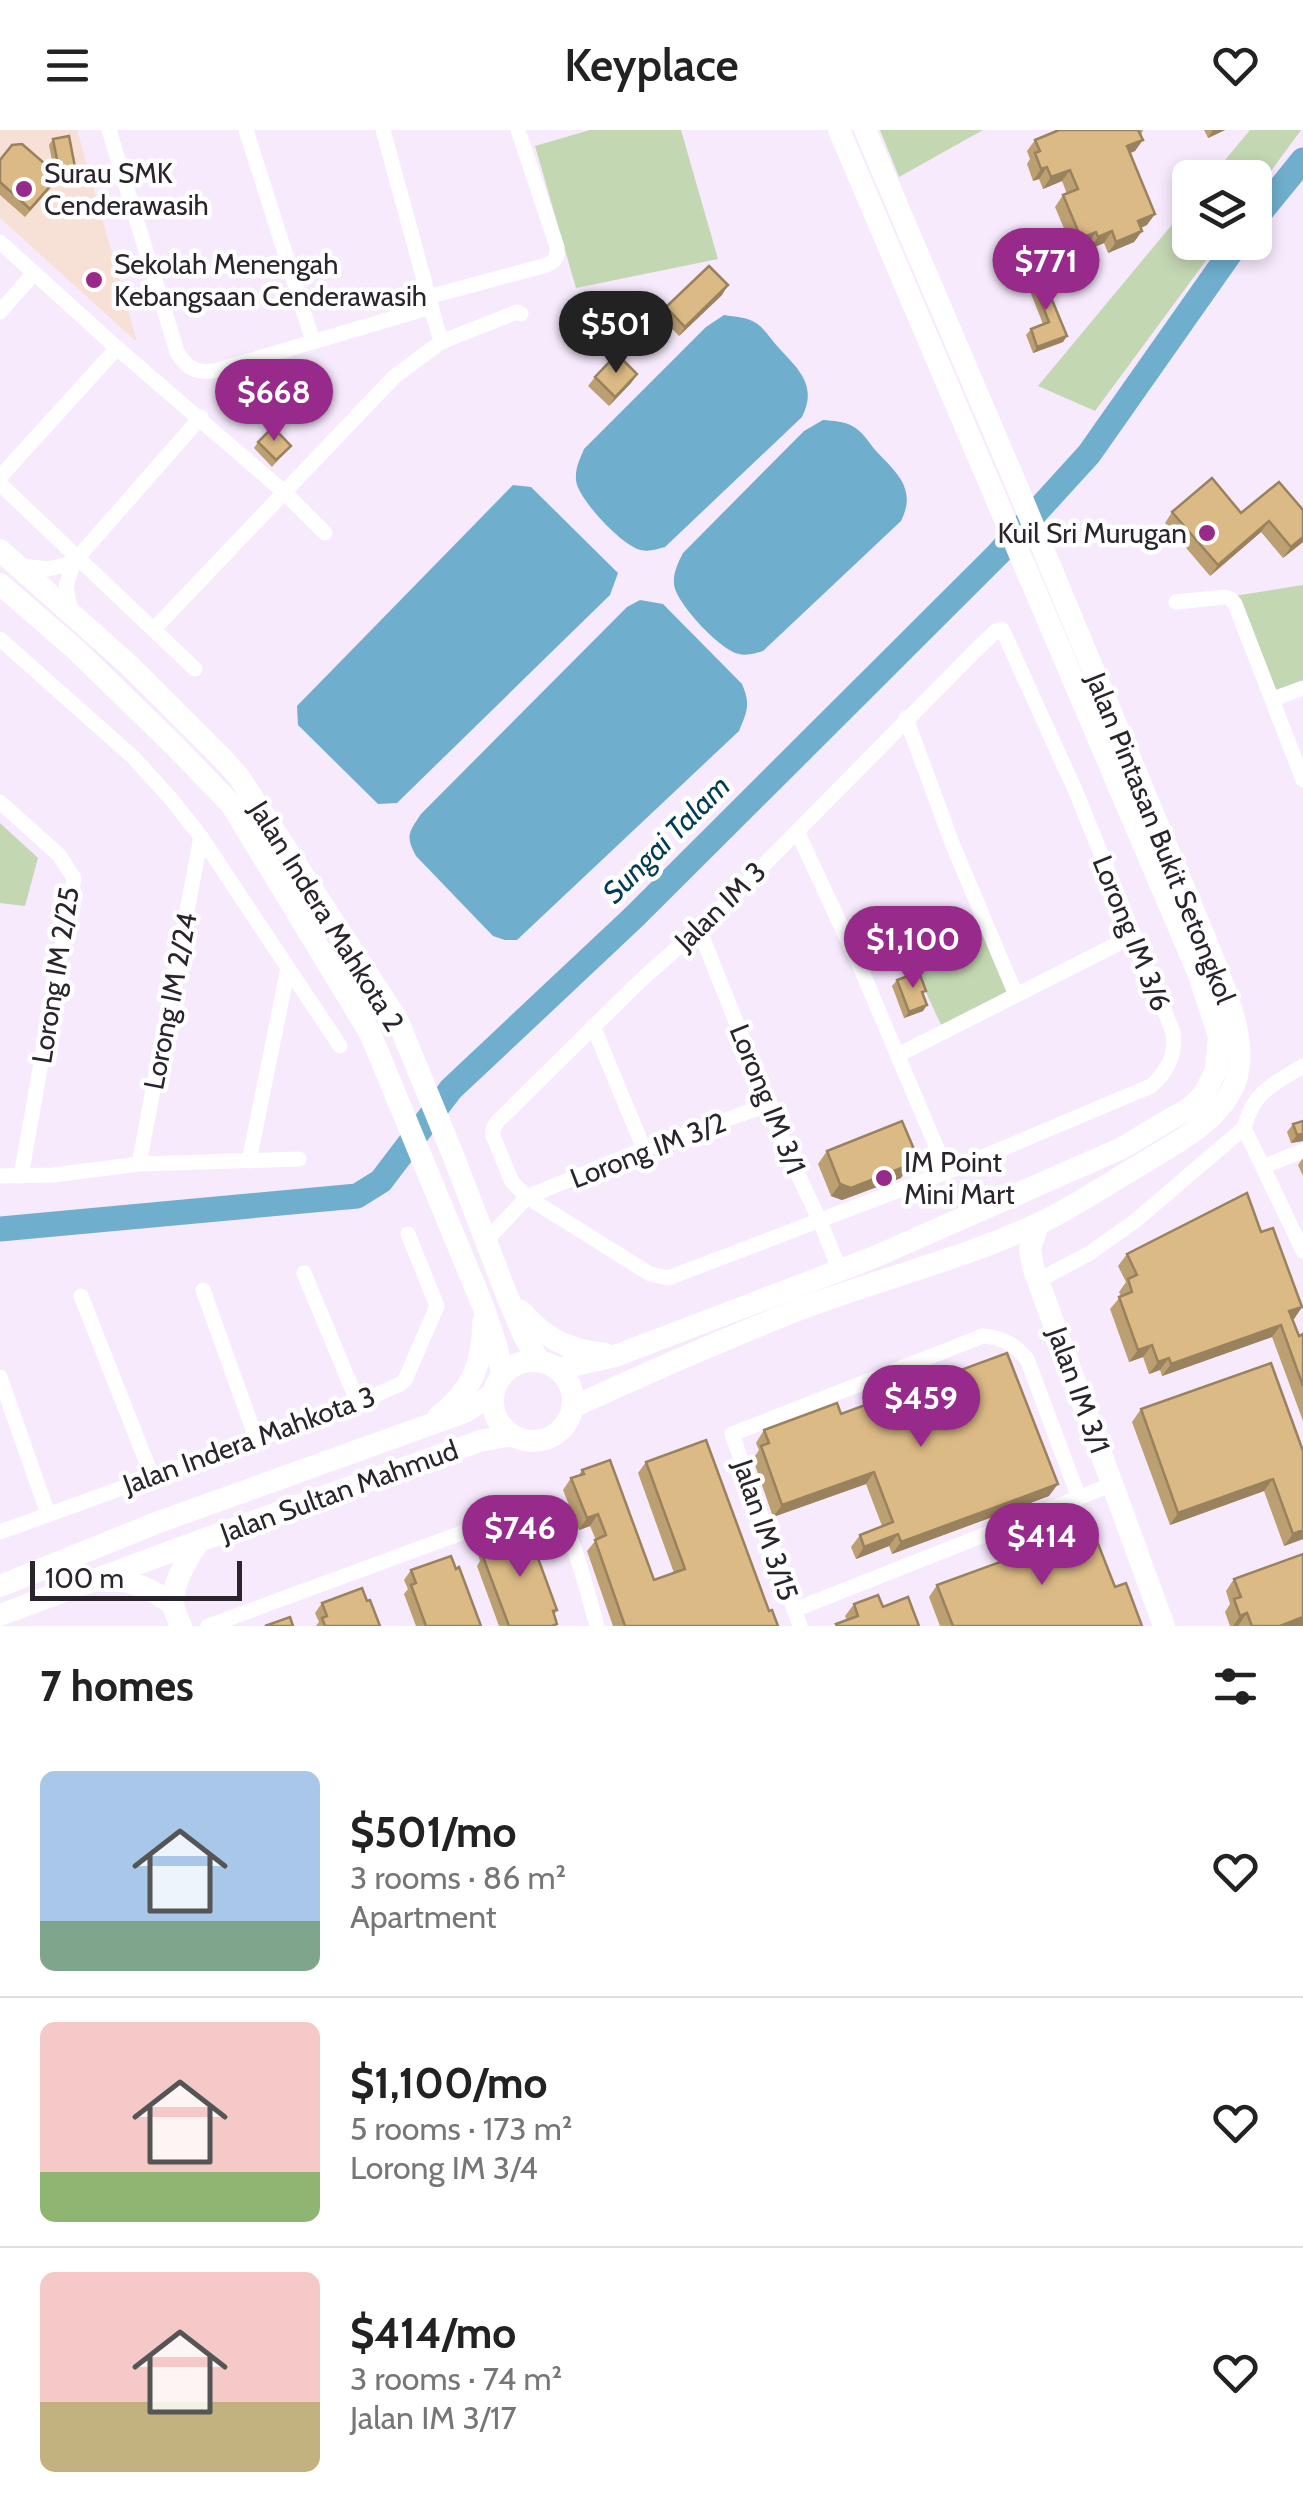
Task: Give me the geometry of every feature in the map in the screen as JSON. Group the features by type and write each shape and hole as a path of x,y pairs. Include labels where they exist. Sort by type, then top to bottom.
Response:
{"main road":[{"name":"Jalan Pintasan Bukit Setongkol","path":"572,1406 782,1317 1038,1224 1195,1131 1231,1092 1239,1070 1240,1049 1232,1013 1209,948 1038,567 997,500 838,130"},
{"name":"Jalan Pintasan Bukit Setongkol","path":"548,1365 614,1356 872,1258 1122,1148 1190,1108 1204,1094 1216,1070 1219,1036 1038,567 1016,484 865,130"},
{"name":"Jalan Indera Mahkota 2","path":"9,558 130,666 239,778 397,1019 524,1336 548,1365"},
{"name":"Jalan Indera Mahkota 2","path":"0,584 75,650 231,804 370,1032 482,1306 497,1348 497,1385"},
{"name":"Jalan IM 3/1","path":"1038,1224 1030,1249 1036,1273 1164,1626"},
{"path":"988,1245 1017,1254 1036,1273"},
{"path":"506,1293 540,1332 564,1346 614,1356"},
{"path":"428,1424 468,1388 479,1363 482,1306"},
{"path":"525,1361 548,1365 567,1380 572,1393 568,1419 550,1437 524,1440 512,1435 496,1417 493,1406 497,1385 512,1366 525,1361"},
{"name":"Jalan Sultan Mahmud","path":"0,1586 156,1522 464,1412 497,1385"},
{"name":"Jalan Sultan Mahmud","path":"0,1615 480,1441 512,1435"},
{"path":"177,1615 176,1586 198,1541"},
{"path":"101,1577 149,1588 177,1615"}],"street":[{"path":"108,130 176,352 189,368 206,372 260,359 554,260 556,247 518,130"},
{"path":"246,130 313,341"},
{"path":"383,130 442,342"},
{"path":"0,242 326,533"},
{"path":"0,312 34,274"},
{"path":"154,629 394,377 442,342 517,312 521,314"},
{"path":"117,348 0,481 76,560 195,669"},
{"path":"72,615 66,587 76,560 201,418"},
{"path":"9,558 48,570 76,560"},
{"path":"1176,602 1224,598 1235,604 1303,780"},
{"name":"Jalan IM 3","path":"527,1197 512,1182 493,1129 593,1026 798,831 906,718 1002,629"},
{"name":"Lorong IM 3/6","path":"946,1172 1151,1086 1170,1064 1175,1044 1076,792 1002,629"},
{"path":"0,639 133,758 172,800 201,837 340,1046"},
{"path":"1273,700 1303,688"},
{"path":"906,718 952,843 1016,995"},
{"name":"Lorong IM 2/25","path":"0,802 59,856 74,878 21,1176"},
{"path":"486,1241 527,1197 660,1278 677,1275 946,1172 798,831"},
{"name":"Lorong IM 2/24","path":"138,1164 201,837"},
{"name":"Lorong IM 3/1","path":"699,929 839,1270"},
{"path":"898,1055 1133,936"},
{"path":"248,1161 288,968"},
{"path":"593,1026 644,1149"},
{"path":"1036,1273 1090,1253 1136,1221 1244,1128 1260,1094 1303,1066"},
{"name":"Lorong IM 3/2","path":"527,1197 644,1149 770,1104"},
{"path":"1244,1128 1303,1251"},
{"path":"1264,1166 1303,1152"},
{"path":"0,1176 53,1175 138,1164 299,1160"},
{"name":"Jalan Indera Mahkota 3","path":"0,1532 358,1403 400,1384 437,1306 408,1234"},
{"path":"304,1273 358,1403"},
{"path":"203,1290 256,1438"},
{"path":"81,1296 152,1476"},
{"name":"Jalan IM 3/15","path":"797,1618 732,1434 983,1336 1000,1338 1015,1346 1027,1360 1079,1498"},
{"path":"0,1377 48,1514"},
{"path":"797,1618 1113,1484"},
{"path":"213,1625 516,1513 541,1508 551,1510 563,1521 597,1626"}],"shaded area":[{"name":"Sekolah Menengah Kebangsaan Cenderawasih","path":"0,130 77,130 137,342 0,218"}],"green space":[{"path":"590,130 681,130 718,259 576,288 535,146"},
{"path":"880,130 983,130 899,177"},
{"path":"1250,130 1301,130 1272,170 1272,160 1225,160"},
{"path":"1172,225 1172,260 1206,260 1095,411 1038,386"},
{"path":"1303,585 1303,685 1274,696 1234,596"},
{"path":"0,823 38,858 25,906 0,903"},
{"path":"983,919 1016,995 944,1031 906,950"}],"water":[{"path":"724,315 749,320 765,331 804,378 806,406 802,417 665,547 641,550 613,531 592,509 578,488 578,464 584,449 706,327"},
{"path":"823,420 857,429 897,474 907,500 901,521 763,651 731,651 682,602 674,584 676,568 683,553 804,431"},
{"path":"513,485 531,487 618,573 610,595 397,803 378,804 298,725 297,706"},
{"path":"640,600 663,604 742,684 747,708 739,731 517,940 493,936 416,856 410,844 411,830 421,814 627,607"}],"building":[{"path":"1059,130 1138,130 1143,140 1127,146 1155,214 1138,221 1142,231 1116,242 1112,231 1081,238 1063,195 1078,189 1070,170 1051,177 1047,167 1041,169 1035,153 1040,151 1035,140"},
{"path":"69,136 75,167 59,170 53,139"},
{"name":"Surau SMK Cenderawasih","path":"22,144 59,176 30,209 0,182 0,160 12,145"},
{"path":"709,266 728,285 685,327 666,307"},
{"path":"1038,266 1067,336 1037,347 1031,329 1049,322 1028,269"},
{"path":"617,354 637,374 615,397 595,377"},
{"path":"273,427 291,446 276,460 258,442"},
{"path":"1212,478 1241,513 1279,482 1303,510 1303,537 1291,547 1269,521 1218,565 1172,512"},
{"path":"919,972 927,1005 909,1012 897,980"},
{"path":"902,1121 916,1154 909,1165 851,1188 840,1184 827,1151"},
{"path":"1303,1121 1303,1134 1297,1135 1293,1124"},
{"path":"1247,1193 1261,1232 1273,1228 1302,1307 1289,1311 1299,1336 1303,1334 1303,1386 1281,1325 1171,1364 1169,1358 1158,1362 1152,1345 1138,1350 1119,1297 1132,1292 1128,1279 1137,1275 1127,1254"},
{"path":"1007,1353 1058,1484 901,1542 898,1534 864,1547 860,1535 893,1522 874,1472 782,1505 761,1446 769,1443 764,1430 837,1403 841,1414"},
{"path":"1271,1363 1303,1451 1303,1530 1293,1534 1273,1479 1178,1513 1141,1409"},
{"path":"706,1440 778,1626 625,1626 595,1540 606,1535 598,1514 587,1518 571,1478 610,1460 654,1580 685,1569 646,1462"},
{"path":"523,1527 557,1610 553,1611 557,1624 552,1626 509,1626 483,1557 488,1555 483,1542"},
{"path":"1036,1529 1039,1538 1063,1529 1068,1540 1093,1531 1115,1587 1126,1583 1142,1626 953,1626 937,1585 1022,1554 1015,1537"},
{"path":"1303,1554 1303,1617 1280,1626 1252,1626 1247,1613 1240,1616 1234,1599 1241,1597 1234,1579"},
{"path":"451,1556 456,1569 459,1567 481,1626 426,1626 411,1585 416,1583 411,1570"},
{"path":"362,1588 380,1626 325,1626 322,1618 327,1616 322,1603"},
{"path":"878,1595 883,1607 908,1597 919,1626 837,1626 858,1616 854,1604"},
{"path":"290,1617 293,1626 265,1626"}],"waterway":[{"name":"Sungai Talam","path":"1272,198 1303,160"},
{"name":"Sungai Talam","path":"0,1229 357,1196 381,1181 451,1089 634,917 998,554 1089,454 1225,260"}],"place":[{"name":"Surau SMK Cenderawasih","path":"24,189"},
{"name":"Sekolah Menengah Kebangsaan Cenderawasih","path":"94,280"},
{"name":"Kuil Sri Murugan","path":"1207,533"},
{"name":"IM Point Mini Mart","path":"884,1178"}]}
